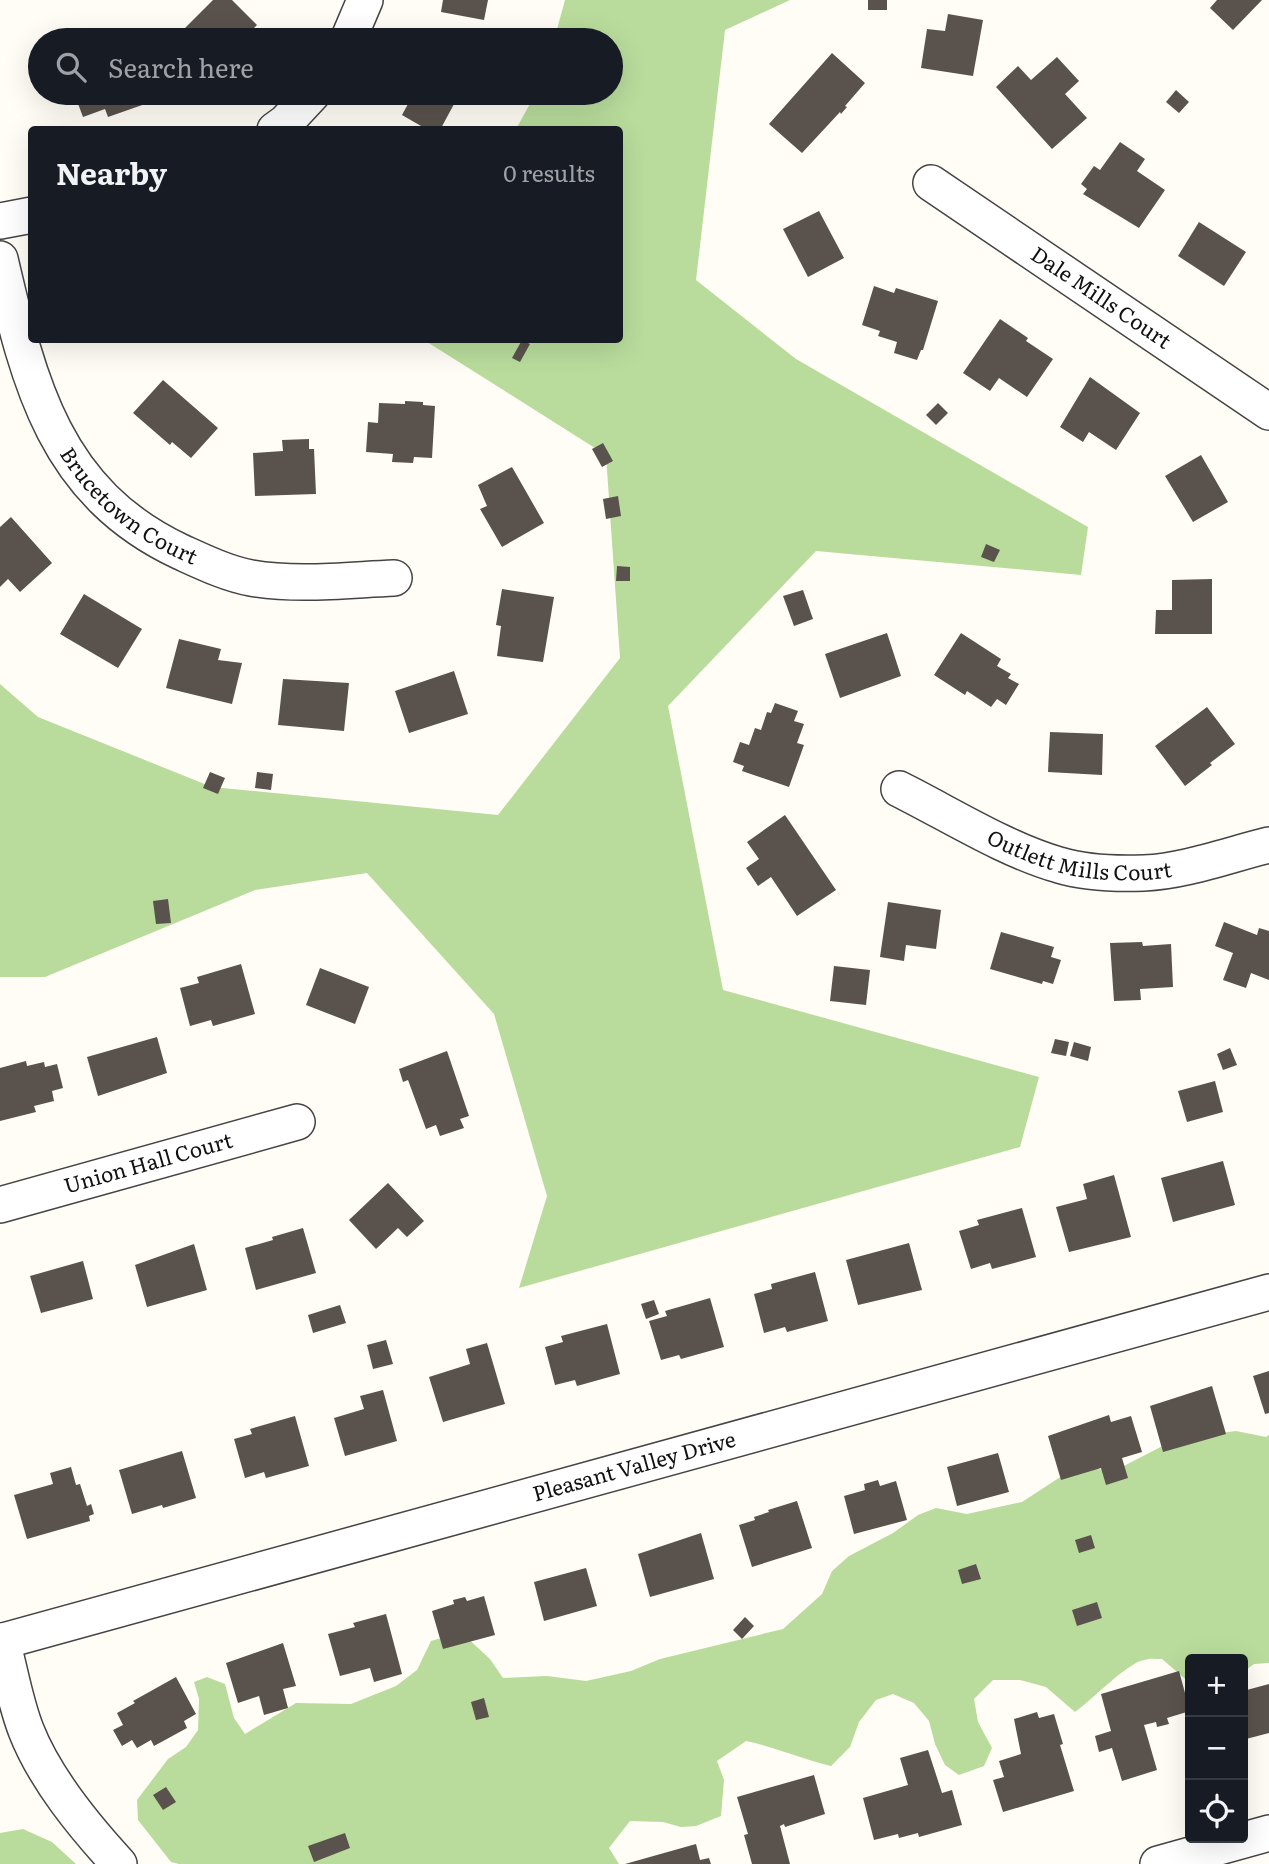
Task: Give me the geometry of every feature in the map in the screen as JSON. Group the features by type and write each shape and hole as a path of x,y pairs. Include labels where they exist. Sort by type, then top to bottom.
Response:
{"street":[{"path":"353,28 365,0"},
{"path":"280,126 302,105"},
{"name":"Dale Mills Court","path":"931,183 1269,412"},
{"path":"0,221 28,216"},
{"name":"Brucetown Court","path":"0,259 13,317 35,391 60,443 86,482 115,511 155,540 200,561 250,578 301,582 394,578"},
{"name":"Outlett Mills Court","path":"899,789 1024,852 1060,866 1101,872 1145,873 1186,867 1269,845"},
{"name":"Union Hall Court","path":"0,1205 297,1122"},
{"name":"Pleasant Valley Drive","path":"1,1641 1269,1292"},
{"path":"1,1641 26,1731 58,1790 94,1837 119,1864"},
{"path":"1158,1864 1269,1833"}],"green space":[{"path":"565,0 790,0 725,30 696,280 796,359 1088,527 1081,575 816,551 668,706 723,990 1039,1077 1020,1147 519,1288 547,1196 494,1014 367,873 255,890 45,977 0,977 0,684 38,717 212,787 498,815 620,658 606,455 429,343 623,343 623,126 518,126 529,105 623,105 623,28 557,28"},
{"path":"1236,1431 1266,1437 1269,1435 1269,1663 1254,1664 1248,1668 1248,1654 1185,1654 1185,1679 1162,1659 1146,1659 1128,1668 1075,1712 1046,1687 1020,1680 993,1680 974,1699 978,1722 992,1748 984,1766 959,1775 945,1765 935,1744 929,1721 914,1703 893,1694 876,1700 859,1722 850,1747 831,1766 746,1741 717,1761 724,1780 721,1816 696,1826 681,1827 663,1822 630,1821 609,1848 619,1864 179,1864 171,1862 138,1820 137,1800 168,1759 186,1747 198,1730 199,1699 194,1682 207,1677 225,1684 234,1718 245,1734 296,1703 351,1704 396,1686 417,1670 431,1641 451,1635 464,1635 490,1659 503,1678 547,1676 586,1681 631,1671 660,1659 783,1629 822,1594 832,1571 849,1556 893,1533 918,1515 936,1508 967,1514 1022,1502 1074,1468 1116,1470 1176,1439"},
{"path":"23,1829 52,1842 76,1864 0,1864 0,1833"}],"building":[{"path":"213,0 232,0 257,25 254,28 185,28"},
{"path":"443,0 488,0 484,20 441,12"},
{"path":"868,0 887,0 887,10 868,10"},
{"path":"1217,0 1262,0 1233,30 1210,8"},
{"path":"948,14 983,20 973,76 921,68 927,29 945,31"},
{"path":"832,53 865,83 841,114 840,112 802,153 769,124"},
{"path":"1057,57 1079,81 1065,94 1087,118 1052,149 996,87 1018,66 1031,80"},
{"path":"1176,90 1189,102 1179,113 1166,102"},
{"path":"78,105 142,105 108,117 105,109 83,117"},
{"path":"407,105 454,105 442,126 421,126 402,115"},
{"path":"1120,142 1145,159 1137,171 1165,190 1139,228 1083,194 1087,189 1081,184 1094,166 1100,170"},
{"path":"819,211 844,258 808,277 783,229"},
{"path":"1199,222 1246,252 1224,286 1178,256"},
{"path":"874,286 894,293 896,288 938,301 923,350 917,360 894,353 897,342 878,336 880,331 862,325"},
{"path":"1000,319 1053,359 1027,397 999,378 990,391 963,373"},
{"path":"520,343 530,344 520,362 512,358"},
{"path":"1090,377 1140,413 1116,450 1089,432 1083,442 1060,427"},
{"path":"163,380 218,428 191,458 172,442 170,445 133,413"},
{"path":"405,401 435,406 432,458 414,457 413,463 392,462 393,454 366,452 368,422 378,423 379,403 405,404"},
{"path":"938,403 948,413 936,425 926,415"},
{"path":"309,439 309,449 314,449 316,494 255,496 253,453 283,451 282,440"},
{"path":"603,443 613,461 602,467 592,449"},
{"path":"1201,455 1228,502 1193,522 1165,476"},
{"path":"512,467 544,523 502,547 480,509 487,506 478,485"},
{"path":"618,496 621,516 606,519 603,499"},
{"path":"11,517 52,563 20,592 8,579 0,587 0,527"},
{"path":"986,544 1000,550 994,562 981,557"},
{"path":"617,566 630,567 630,581 616,581"},
{"path":"1212,579 1212,634 1155,634 1156,610 1172,610 1172,580"},
{"path":"502,589 554,597 543,662 497,656 501,626 496,625"},
{"path":"803,590 813,619 794,626 783,596"},
{"path":"84,594 142,629 118,668 60,634"},
{"path":"887,633 901,676 840,698 825,654"},
{"path":"961,633 1001,659 997,666 1011,674 1008,678 1019,684 1006,705 997,699 991,707 967,691 965,695 934,675"},
{"path":"179,639 221,649 218,660 242,663 232,704 166,688"},
{"path":"454,671 468,714 409,733 395,691"},
{"path":"283,679 349,683 344,731 278,725"},
{"path":"775,703 798,711 794,721 804,724 797,743 804,745 789,787 742,771 744,766 733,762 740,742 749,745 755,728 761,730 767,712 771,713"},
{"path":"1207,707 1235,744 1185,786 1155,746"},
{"path":"1050,732 1103,734 1102,775 1048,772"},
{"path":"210,772 225,778 218,794 203,788"},
{"path":"257,772 273,774 271,790 255,788"},
{"path":"785,815 836,890 797,916 771,877 758,886 746,868 759,859 747,842"},
{"path":"168,899 171,923 156,924 153,901"},
{"path":"888,902 941,910 936,949 906,945 904,961 880,957"},
{"path":"1224,922 1257,935 1259,928 1269,931 1269,980 1251,973 1246,988 1223,980 1233,953 1215,946"},
{"path":"1001,932 1054,947 1051,957 1061,960 1053,984 1043,981 1042,984 990,969"},
{"path":"1142,942 1143,946 1171,944 1173,987 1140,989 1141,1000 1114,1001 1110,943"},
{"path":"241,964 255,1014 213,1026 211,1020 190,1026 180,988 199,983 197,977"},
{"path":"834,966 870,970 866,1005 830,1001"},
{"path":"320,968 369,987 355,1024 306,1005"},
{"path":"157,1037 167,1073 98,1096 87,1057"},
{"path":"1055,1039 1069,1042 1066,1056 1051,1053"},
{"path":"1074,1042 1091,1047 1088,1061 1070,1056"},
{"path":"1230,1048 1237,1065 1223,1070 1217,1054"},
{"path":"447,1051 469,1116 460,1119 464,1128 440,1136 436,1125 426,1129 408,1080 403,1082 399,1069"},
{"path":"26,1061 27,1066 44,1062 45,1067 57,1064 63,1088 52,1091 54,1101 34,1106 36,1112 0,1121 0,1068"},
{"path":"1215,1081 1223,1112 1187,1122 1178,1091"},
{"path":"1223,1161 1235,1205 1173,1222 1161,1178"},
{"path":"1114,1175 1131,1237 1069,1252 1056,1207 1087,1199 1083,1184"},
{"path":"388,1183 424,1221 407,1237 398,1228 376,1249 349,1220"},
{"path":"1022,1208 1036,1257 992,1269 990,1263 971,1269 959,1231 979,1225 977,1220"},
{"path":"303,1228 316,1273 256,1290 245,1248"},
{"path":"909,1243 922,1290 858,1305 846,1260"},
{"path":"194,1244 207,1290 147,1307 135,1265"},
{"path":"83,1261 93,1299 41,1313 30,1276"},
{"path":"815,1272 828,1321 787,1332 785,1327 764,1333 754,1294 772,1289 771,1284"},
{"path":"710,1298 724,1347 681,1359 679,1355 661,1360 649,1321 667,1316 665,1311"},
{"path":"654,1300 659,1314 646,1319 641,1304"},
{"path":"340,1305 346,1323 313,1333 308,1315"},
{"path":"607,1324 620,1374 577,1386 575,1380 555,1385 545,1347 563,1342 561,1336"},
{"path":"386,1340 393,1364 373,1369 367,1345"},
{"path":"487,1343 505,1404 443,1422 429,1377 470,1364 466,1349"},
{"path":"1269,1371 1269,1413 1265,1414 1253,1376"},
{"path":"1212,1386 1226,1434 1163,1452 1150,1406"},
{"path":"383,1390 397,1441 345,1456 334,1418 364,1409 360,1396"},
{"path":"1109,1415 1111,1422 1131,1416 1142,1452 1122,1458 1128,1478 1106,1485 1101,1468 1061,1480 1048,1436"},
{"path":"295,1416 309,1466 266,1478 264,1472 245,1478 234,1439 252,1434 250,1429"},
{"path":"182,1451 196,1498 132,1514 119,1470"},
{"path":"998,1453 1009,1492 957,1506 947,1467"},
{"path":"71,1467 76,1485 80,1484 87,1506 91,1504 94,1514 89,1516 90,1521 27,1539 14,1495 53,1484 50,1473"},
{"path":"878,1480 880,1486 896,1481 907,1520 854,1534 844,1496 865,1490 864,1484"},
{"path":"797,1501 812,1548 752,1567 739,1525 755,1520 754,1517 769,1512 768,1510"},
{"path":"701,1533 714,1579 650,1597 638,1554"},
{"path":"1091,1535 1095,1548 1079,1553 1075,1540"},
{"path":"976,1564 981,1579 962,1584 958,1570"},
{"path":"586,1568 597,1606 544,1621 534,1582"},
{"path":"484,1596 495,1635 443,1649 432,1611 454,1604 453,1600 465,1597 467,1601"},
{"path":"1097,1602 1102,1618 1077,1626 1072,1610"},
{"path":"386,1614 402,1674 374,1682 370,1668 340,1676 328,1634 355,1627 353,1623"},
{"path":"745,1617 754,1626 742,1639 733,1630"},
{"path":"283,1643 296,1686 283,1689 288,1708 264,1715 259,1696 238,1703 226,1663"},
{"path":"1179,1671 1185,1693 1185,1713 1167,1718 1169,1724 1157,1727 1156,1722 1144,1725 1157,1770 1122,1781 1112,1748 1099,1752 1095,1736 1111,1731 1101,1694"},
{"path":"176,1677 196,1714 184,1721 187,1728 154,1746 151,1740 137,1748 132,1740 122,1746 113,1730 123,1725 117,1713"},
{"path":"1269,1684 1269,1733 1248,1738 1248,1717 1248,1690"},
{"path":"484,1698 489,1717 476,1720 471,1702"},
{"path":"1037,1712 1039,1718 1054,1714 1074,1791 1003,1812 993,1780 1004,1777 999,1761 1021,1754 1014,1719"},
{"path":"928,1750 942,1793 952,1790 962,1825 919,1837 918,1833 899,1838 898,1834 874,1840 863,1798 908,1785 900,1758"},
{"path":"814,1775 825,1814 785,1827 784,1824 780,1826 790,1864 752,1864 744,1835 748,1834 737,1797"},
{"path":"166,1787 176,1802 163,1810 153,1795"},
{"path":"345,1833 350,1848 314,1862 308,1846"},
{"path":"696,1844 700,1860 709,1858 711,1864 625,1864"}]}
